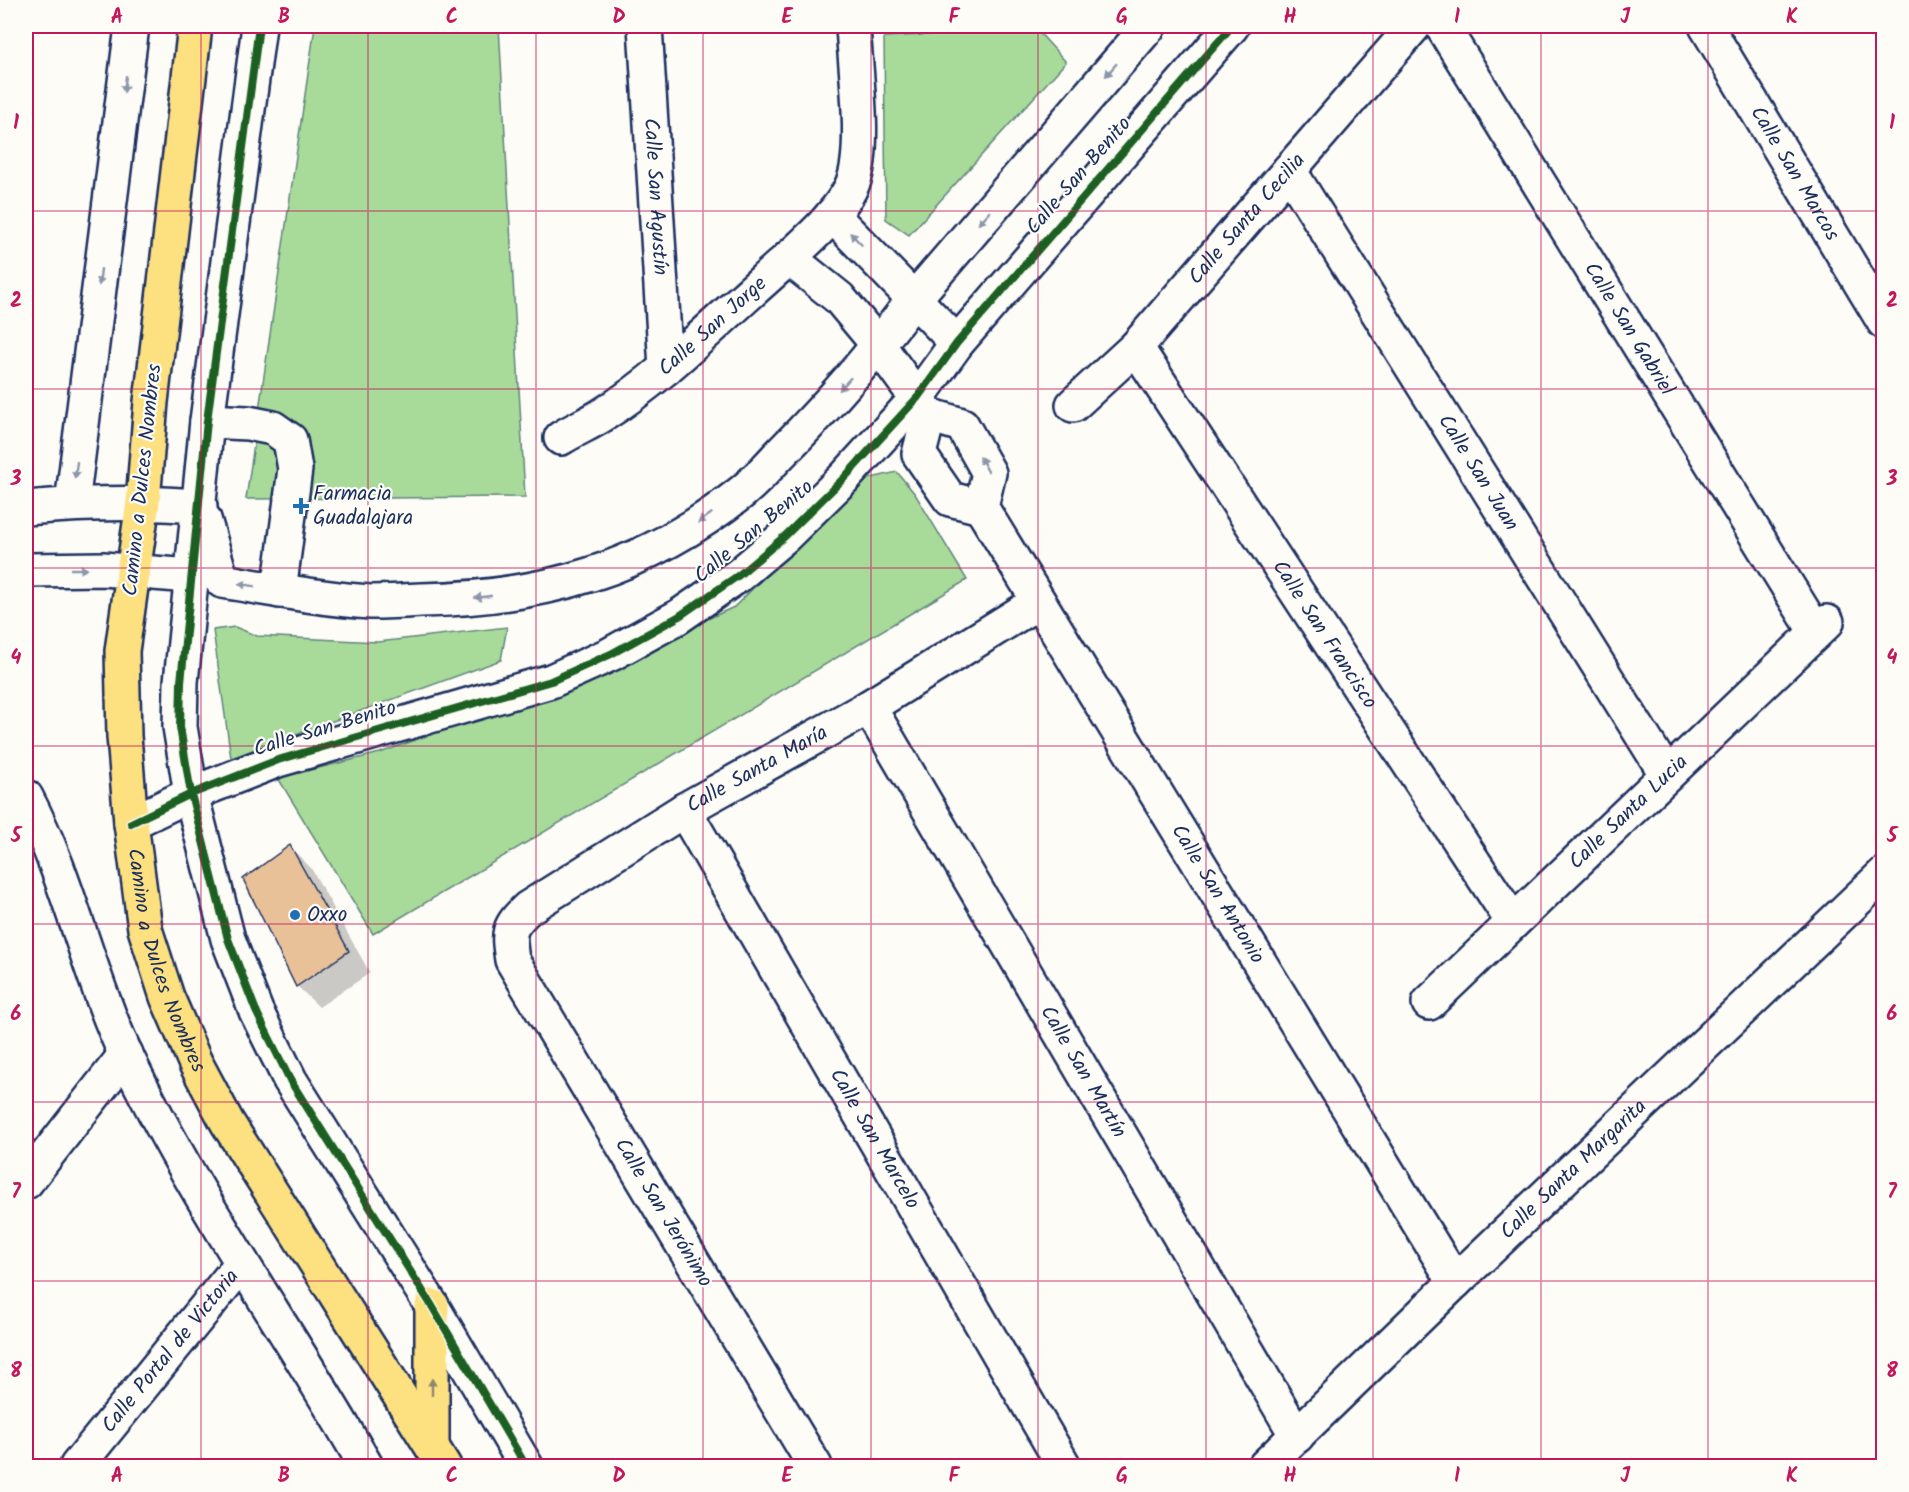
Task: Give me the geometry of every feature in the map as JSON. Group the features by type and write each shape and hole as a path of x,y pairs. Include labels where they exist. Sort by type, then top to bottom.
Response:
{"main road":[{"name":"Camino a Dulces Nombres","path":"195,26 151,402 143,502 122,651 124,736 131,823 145,929 166,997 195,1062 227,1122 438,1456"},
{"path":"432,1306 438,1456"}],"street":[{"path":"72,504 132,26"},
{"path":"259,26 207,422 181,682 180,727 191,794 228,939 256,1011 290,1080 432,1306 526,1467"},
{"name":"Calle San Agustín","path":"645,26 666,368"},
{"path":"853,26 859,125 858,158 855,179 840,204 914,299 957,343"},
{"name":"Calle San Benito","path":"200,506 222,581 279,591 372,602 461,600 541,589 595,574 635,558 694,526 743,491 800,434 879,346 914,299 1149,26"},
{"name":"Calle San Benito","path":"131,823 191,794 278,759 551,681 611,654 678,617 739,575 785,536 845,477 923,406 957,343 1232,26"},
{"name":"Calle Santa Cecilia","path":"1073,405 1136,347 1414,26"},
{"name":"Calle San Gabriel","path":"1442,26 1822,627"},
{"name":"Calle San Marcos","path":"1706,26 1884,322"},
{"name":"Calle San Juan","path":"1289,170 1667,775"},
{"name":"Calle San Jorge","path":"561,438 602,415 666,368 789,258 840,204"},
{"path":"789,258 839,298 879,346 923,406 962,425 989,472 981,507 950,499 919,454 923,406"},
{"name":"Calle San Francisco","path":"1136,347 1513,922"},
{"path":"207,422 248,423 273,428 290,440 295,469 279,591"},
{"path":"26,508 143,502 200,506"},
{"name":"Calle San Antonio","path":"981,507 1455,1282"},
{"path":"26,570 133,570 191,576"},
{"name":"Calle Santa María","path":"512,960 509,939 513,923 528,908 684,810 869,706 1038,602"},
{"name":"Calle Santa Lucia","path":"1429,1003 1822,627"},
{"name":"Calle San Martín","path":"869,706 1297,1436"},
{"name":"Calle San Marcelo","path":"684,810 1064,1467"},
{"path":"30,822 74,915 94,978 126,1054 171,1142 352,1459"},
{"name":"Calle Santa Margarita","path":"1265,1467 1455,1282 1884,874"},
{"name":"Calle San Jerónimo","path":"512,960 815,1467"},
{"path":"26,1182 126,1054"},
{"name":"Calle Portal de Victoria","path":"77,1467 242,1263"}],"green space":[{"path":"315,26 499,26 525,497 246,499"},
{"path":"1036,29 1066,62 909,235 886,219 884,37"},
{"path":"897,472 915,494 967,580 373,934 278,778 380,753 480,716 619,659 734,607 863,480"},
{"path":"235,627 257,636 378,642 507,627 501,660 231,758 213,630"}],"building":[{"name":"Oxxo","path":"290,845 349,951 296,987 243,879"}],"cycle path":[{"path":"259,26 207,421 181,682 180,727 191,794 228,939 256,1011 290,1080 432,1306 526,1466"},
{"path":"131,823 191,794 278,760 551,681 611,654 678,617 739,575 785,536 845,477 918,397 957,343 1232,26"}],"place":[{"name":"Farmacia Guadalajara","path":"301,506"},
{"name":"Oxxo","path":"295,915"}]}
